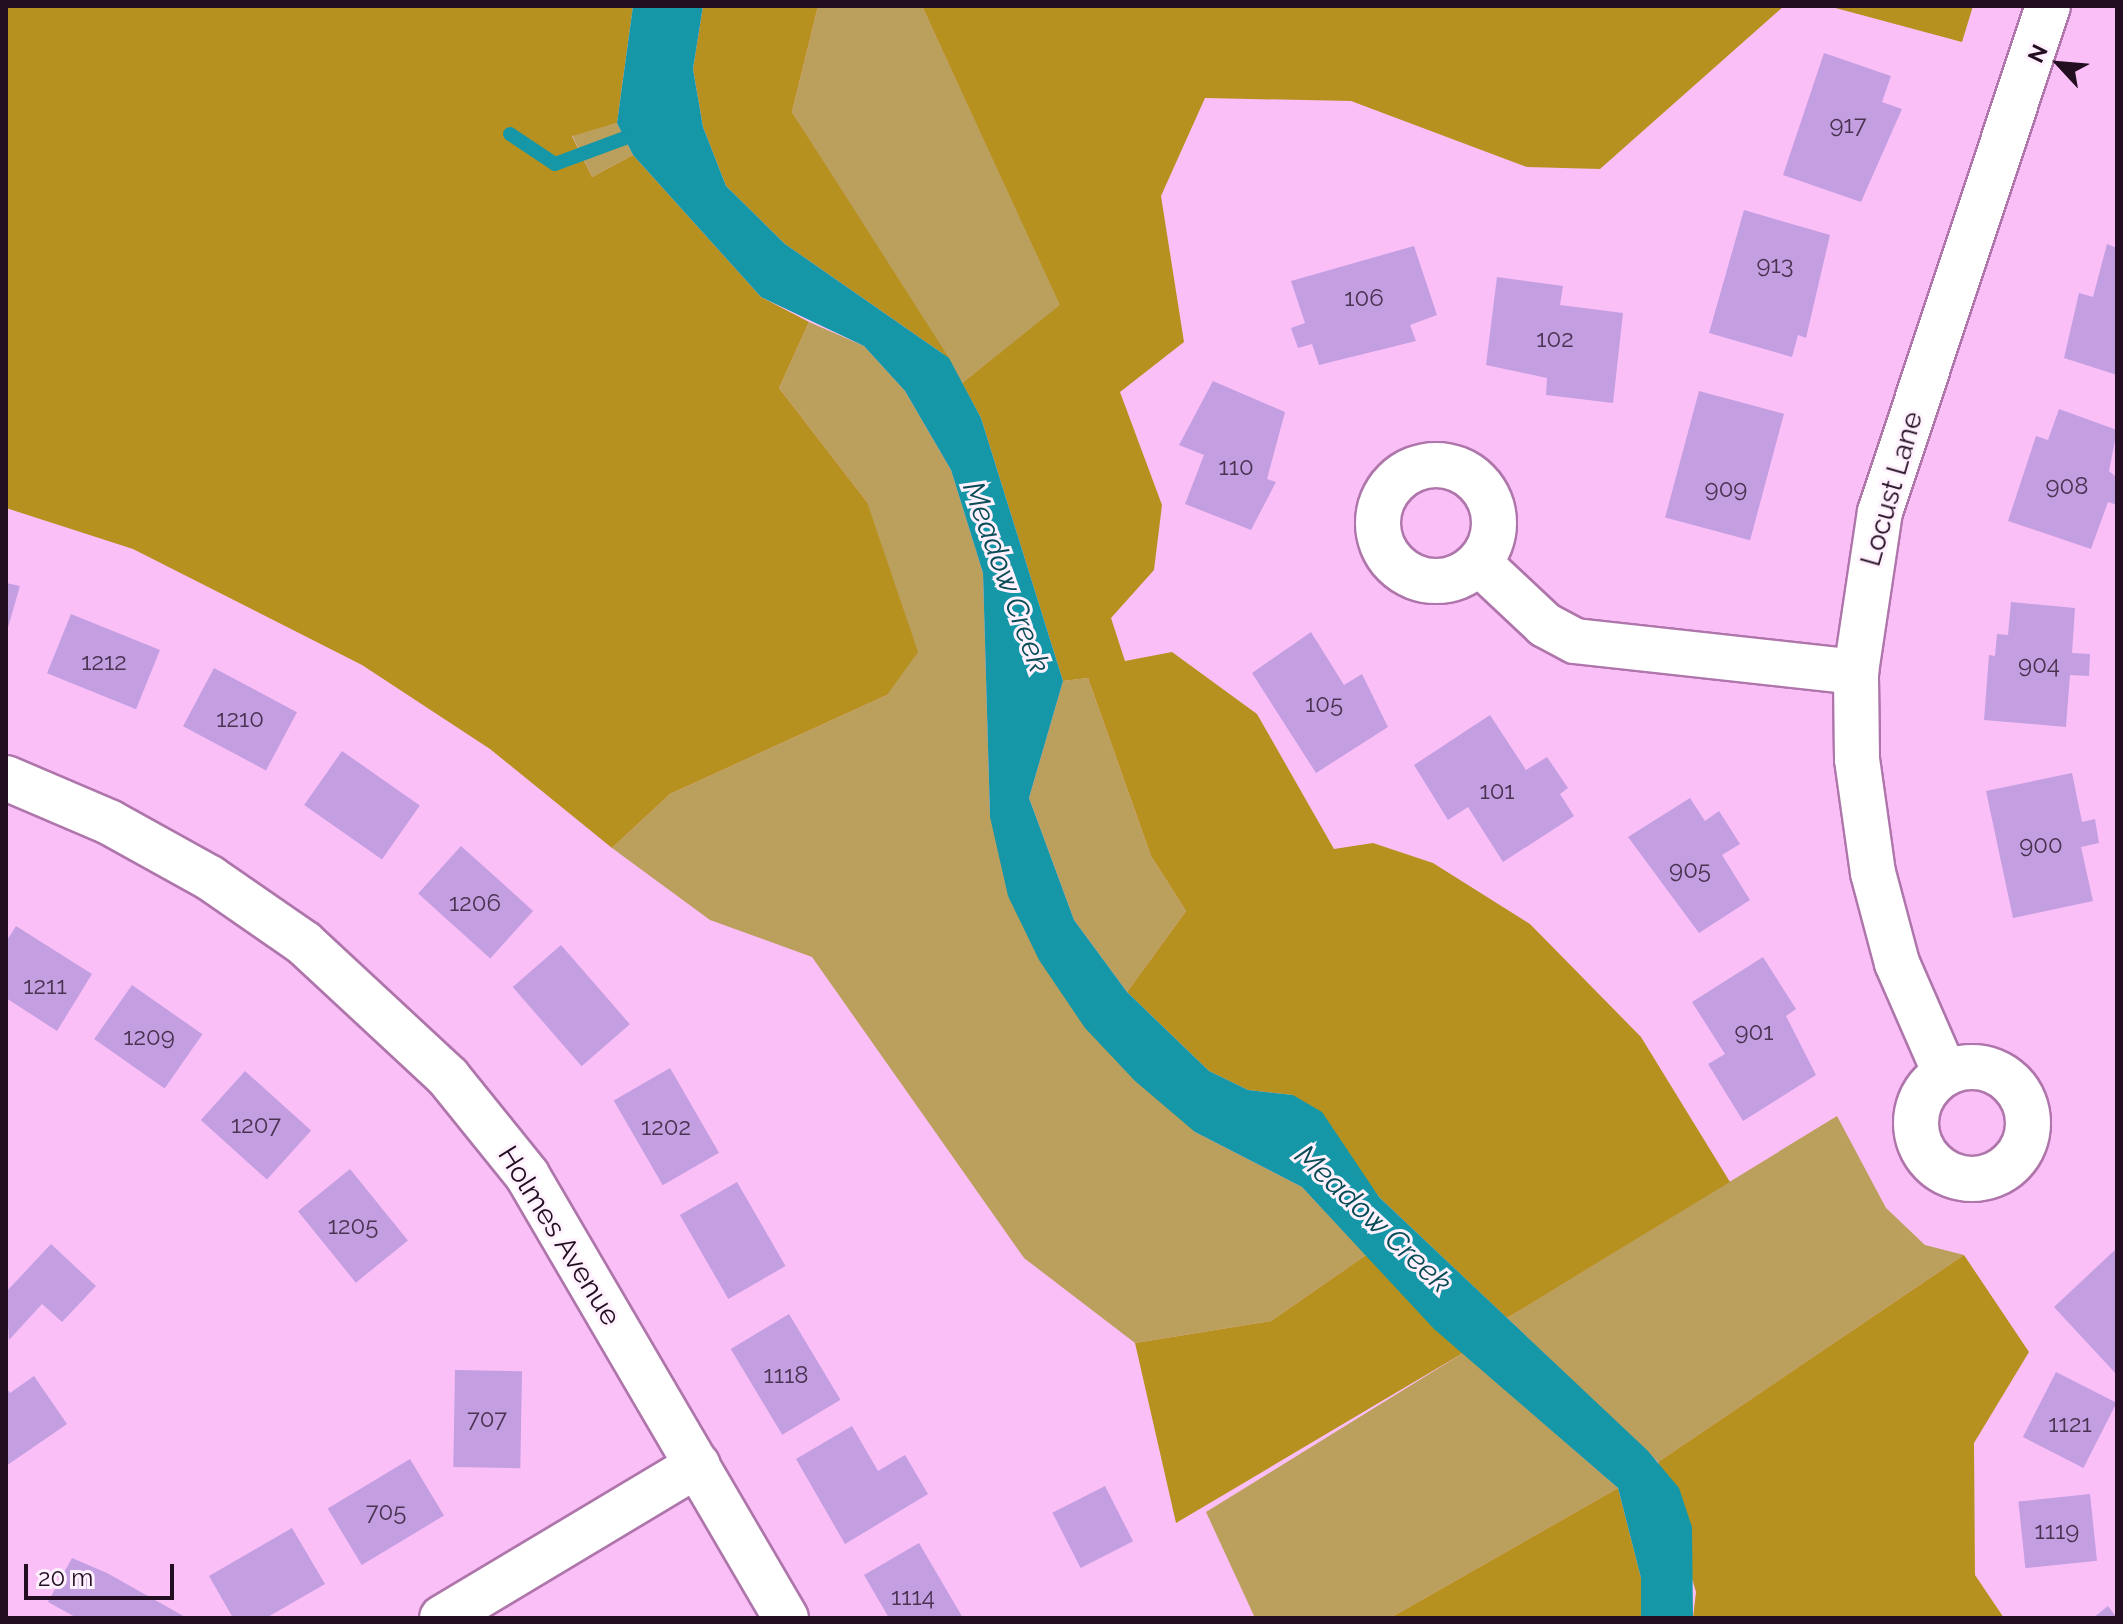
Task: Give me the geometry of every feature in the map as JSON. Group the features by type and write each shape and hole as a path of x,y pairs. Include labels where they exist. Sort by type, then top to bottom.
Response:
{"street":[{"name":"Locust Lane","path":"1945,1073 1897,963 1873,873 1857,759 1856,672 1880,512 2048,6"},
{"path":"1479,563 1545,625 1575,641 1856,672"},
{"name":"Holmes Avenue","path":"6,778 109,822 210,878 304,943 391,1019 527,1175 786,1618"},
{"path":"442,1618 698,1465"}],"shaded area":[{"path":"6,6 633,6 617,123 572,136 592,177 633,155 761,297 809,322 779,388 867,502 918,652 887,695 670,794 612,848 490,749 362,665 133,549 6,508"},
{"path":"703,6 818,6 792,112 949,358 785,244 726,186 703,127 693,69"},
{"path":"818,6 922,6 1061,305 962,383 792,112"},
{"path":"922,6 1784,6 1600,169 1527,167 1351,101 1205,98 1161,196 1184,342 1120,392 1162,505 1154,570 1111,618 1125,661 1172,652 1257,714 1334,849 1373,843 1433,863 1530,924 1641,1037 1730,1182 1507,1318 1379,1197 1293,1095 1248,1090 1209,1071 1127,992 1186,911 1151,856 1088,678 1063,681 981,418 962,383 1060,305"},
{"path":"1828,6 1973,6 1962,42"},
{"path":"617,123 633,155 592,177 572,135"},
{"path":"809,322 864,346 905,391 951,470 983,573 990,817 1195,1132 1302,1187 1366,1255 1271,1321 1135,1343 1024,1258 812,957 710,920 612,848 670,794 887,695 867,502 779,388"},
{"path":"1088,678 1151,856 1186,911 1127,992 1074,920 1029,798 1063,681"},
{"path":"1837,1116 1886,1208 1925,1245 1964,1255 1658,1462 1507,1318"},
{"path":"1366,1255 1463,1353 1176,1523 1135,1343 1271,1321"},
{"path":"1964,1255 2029,1352 1974,1443 1975,1575 2004,1618 1693,1618 1696,1592 1658,1462"},
{"path":"1463,1353 1618,1488 1390,1618 1255,1618 1206,1512"},
{"path":"1618,1488 1641,1578 1641,1618 1390,1618"}],"water":[{"name":"Meadow Creek","path":"633,6 703,6 693,69 703,127 726,186 785,244 949,358 981,418 1063,681 1029,798 1074,920 1127,992 1209,1071 1248,1090 1293,1095 1322,1112 1379,1197 1648,1451 1679,1488 1692,1527 1693,1618 1641,1618 1641,1578 1618,1488 1434,1329 1302,1187 1195,1132 1135,1081 1085,1028 1039,960 1008,896 990,817 983,573 951,470 905,391 864,346 761,297 633,155 617,123"}],"building":[{"path":"1824,53 1891,76 1882,102 1902,109 1861,202 1783,175"},
{"path":"1744,210 1830,235 1806,338 1798,335 1792,357 1709,333"},
{"path":"2107,244 2117,248 2117,375 2064,358 2079,293 2093,297"},
{"path":"1414,246 1437,315 1410,325 1416,341 1319,365 1312,344 1298,348 1291,328 1305,323 1291,281"},
{"path":"1497,277 1563,286 1560,305 1623,313 1613,403 1546,395 1547,378 1486,365"},
{"path":"1213,381 1285,412 1267,479 1276,482 1251,530 1185,504 1204,455 1179,445"},
{"path":"1699,391 1784,414 1750,540 1665,518"},
{"path":"2059,409 2117,430 2109,471 2117,478 2117,505 2108,502 2091,549 2008,521 2036,436 2048,440"},
{"path":"6,583 20,586 7,631 6,631"},
{"path":"2011,602 2075,608 2072,653 2090,654 2089,676 2070,675 2066,727 1984,720 1989,655 1995,656 1997,634 2008,635"},
{"path":"71,614 160,650 136,709 47,673"},
{"path":"1311,632 1344,685 1362,674 1388,727 1316,773 1252,673"},
{"path":"214,668 297,712 266,770 183,726"},
{"path":"1490,715 1526,770 1547,757 1568,788 1560,794 1574,816 1503,862 1468,807 1448,820 1414,765"},
{"path":"342,751 420,805 382,860 304,805"},
{"path":"2072,773 2082,822 2095,819 2099,843 2081,847 2093,901 2013,918 1986,791"},
{"path":"1690,798 1705,821 1719,811 1740,844 1722,855 1750,900 1699,933 1628,837"},
{"path":"461,846 533,911 490,958 418,894"},
{"path":"16,926 92,974 57,1031 6,998 6,942"},
{"path":"561,945 630,1024 582,1066 513,987"},
{"path":"1763,957 1796,1009 1786,1016 1816,1075 1743,1121 1708,1064 1725,1054 1692,1002"},
{"path":"132,985 202,1034 165,1088 94,1039"},
{"path":"670,1068 719,1153 663,1185 614,1100"},
{"path":"245,1071 311,1131 267,1180 201,1120"},
{"path":"350,1169 408,1240 356,1283 298,1211"},
{"path":"737,1182 786,1266 728,1299 680,1215"},
{"path":"51,1244 96,1286 62,1322 42,1304 9,1340 6,1292"},
{"path":"2117,1248 2117,1375 2054,1307"},
{"path":"789,1314 841,1400 782,1435 731,1349"},
{"path":"455,1370 522,1371 520,1468 453,1467"},
{"path":"2056,1372 2117,1403 2083,1468 2023,1437"},
{"path":"34,1376 67,1424 6,1466 6,1387 10,1393"},
{"path":"852,1426 878,1471 905,1455 928,1494 845,1544 796,1459"},
{"path":"410,1459 444,1516 362,1565 328,1508"},
{"path":"1105,1486 1133,1541 1081,1568 1052,1513"},
{"path":"2090,1494 2097,1561 2025,1568 2018,1502"},
{"path":"292,1528 325,1584 266,1618 233,1618 209,1576"},
{"path":"919,1543 963,1618 889,1618 864,1575"},
{"path":"72,1558 107,1573 187,1618 77,1618 48,1602"},
{"path":"2108,1606 2117,1618 2093,1618"}],"waterway":[{"path":"510,134 555,164 625,138"}]}
